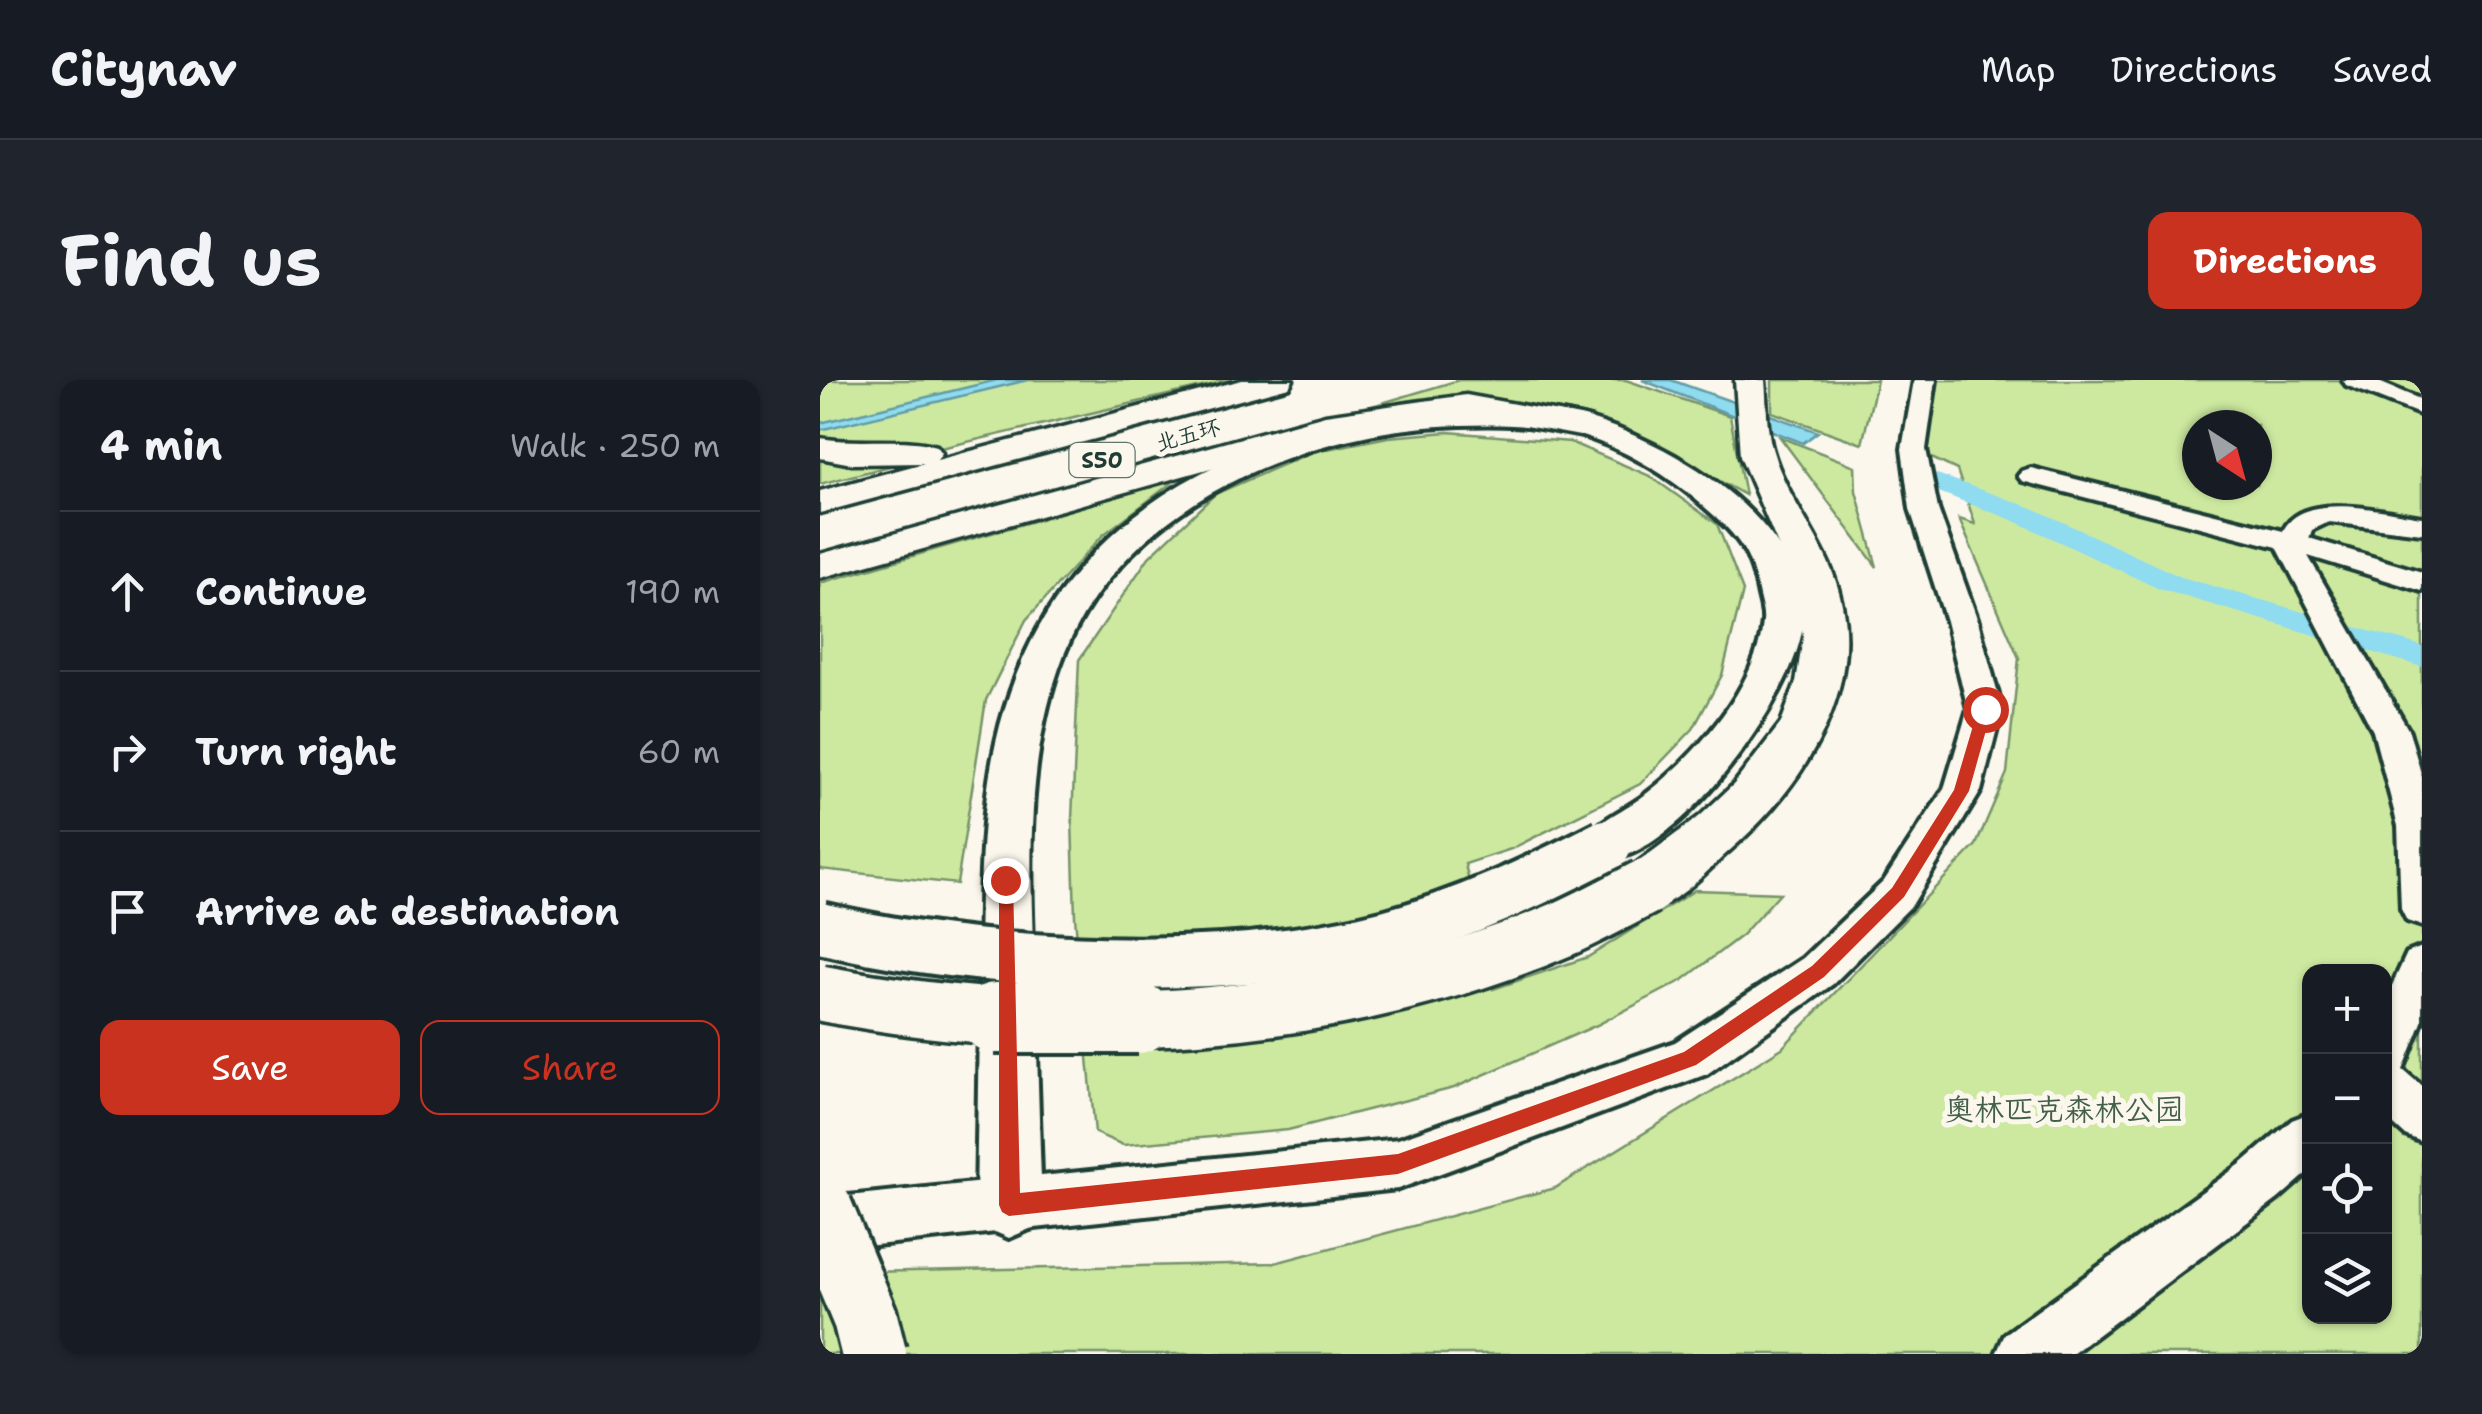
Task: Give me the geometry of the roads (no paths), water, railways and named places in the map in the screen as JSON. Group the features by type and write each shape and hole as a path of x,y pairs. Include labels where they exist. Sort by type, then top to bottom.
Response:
{"highway":[{"path":"820,448 852,454 938,452 1267,383"},
{"name":"北五环","path":"820,502 1267,383"},
{"name":"北五环","path":"820,540 1368,384"},
{"path":"820,993 902,1009 1073,1020 1154,1018 1267,1006 1422,978 1489,958 1607,910 1626,866 1708,843 1750,804 1786,755 1822,682 1818,588 1755,452 1751,397"},
{"path":"820,566 1324,425 1466,406 1525,413 1580,426"}],"main road":[{"path":"820,928 903,943 1078,963 1234,958 1352,943 1626,866 1647,820 1701,776 1742,722 1767,672 1784,620 1772,562 1747,526 1712,494 1672,469 1580,426 1487,415 1378,424 1313,437 1248,460 1188,493 1111,556 1059,624 1031,694 1020,741 1005,880 1009,1205"},
{"path":"820,1211 865,1318 874,1354"}],"street":[{"path":"820,1211 848,1222 1398,1164 1690,1059 1818,972 1898,893 1962,791 1985,709 1962,621 1924,509 1914,448 1925,380"},
{"path":"2354,380 2422,408"},
{"path":"2032,476 2422,582"},
{"path":"2291,545 2300,525 2326,513 2422,525"},
{"path":"2291,545 2368,693 2392,730 2417,826 2422,909"},
{"path":"2386,1054 2422,966"},
{"path":"2392,1091 2422,1118"},
{"path":"2025,1354 2260,1181 2302,1144"}],"water":[{"path":"997,380 1028,380 820,430 820,423"},
{"path":"1642,380 1671,380 1818,432 1803,443"}],"waterway":[{"path":"1937,482 2025,515 2170,583 2422,657"}],"park label":[{"name":"奥林匹克森林公园","path":"2064,1109"}]}
